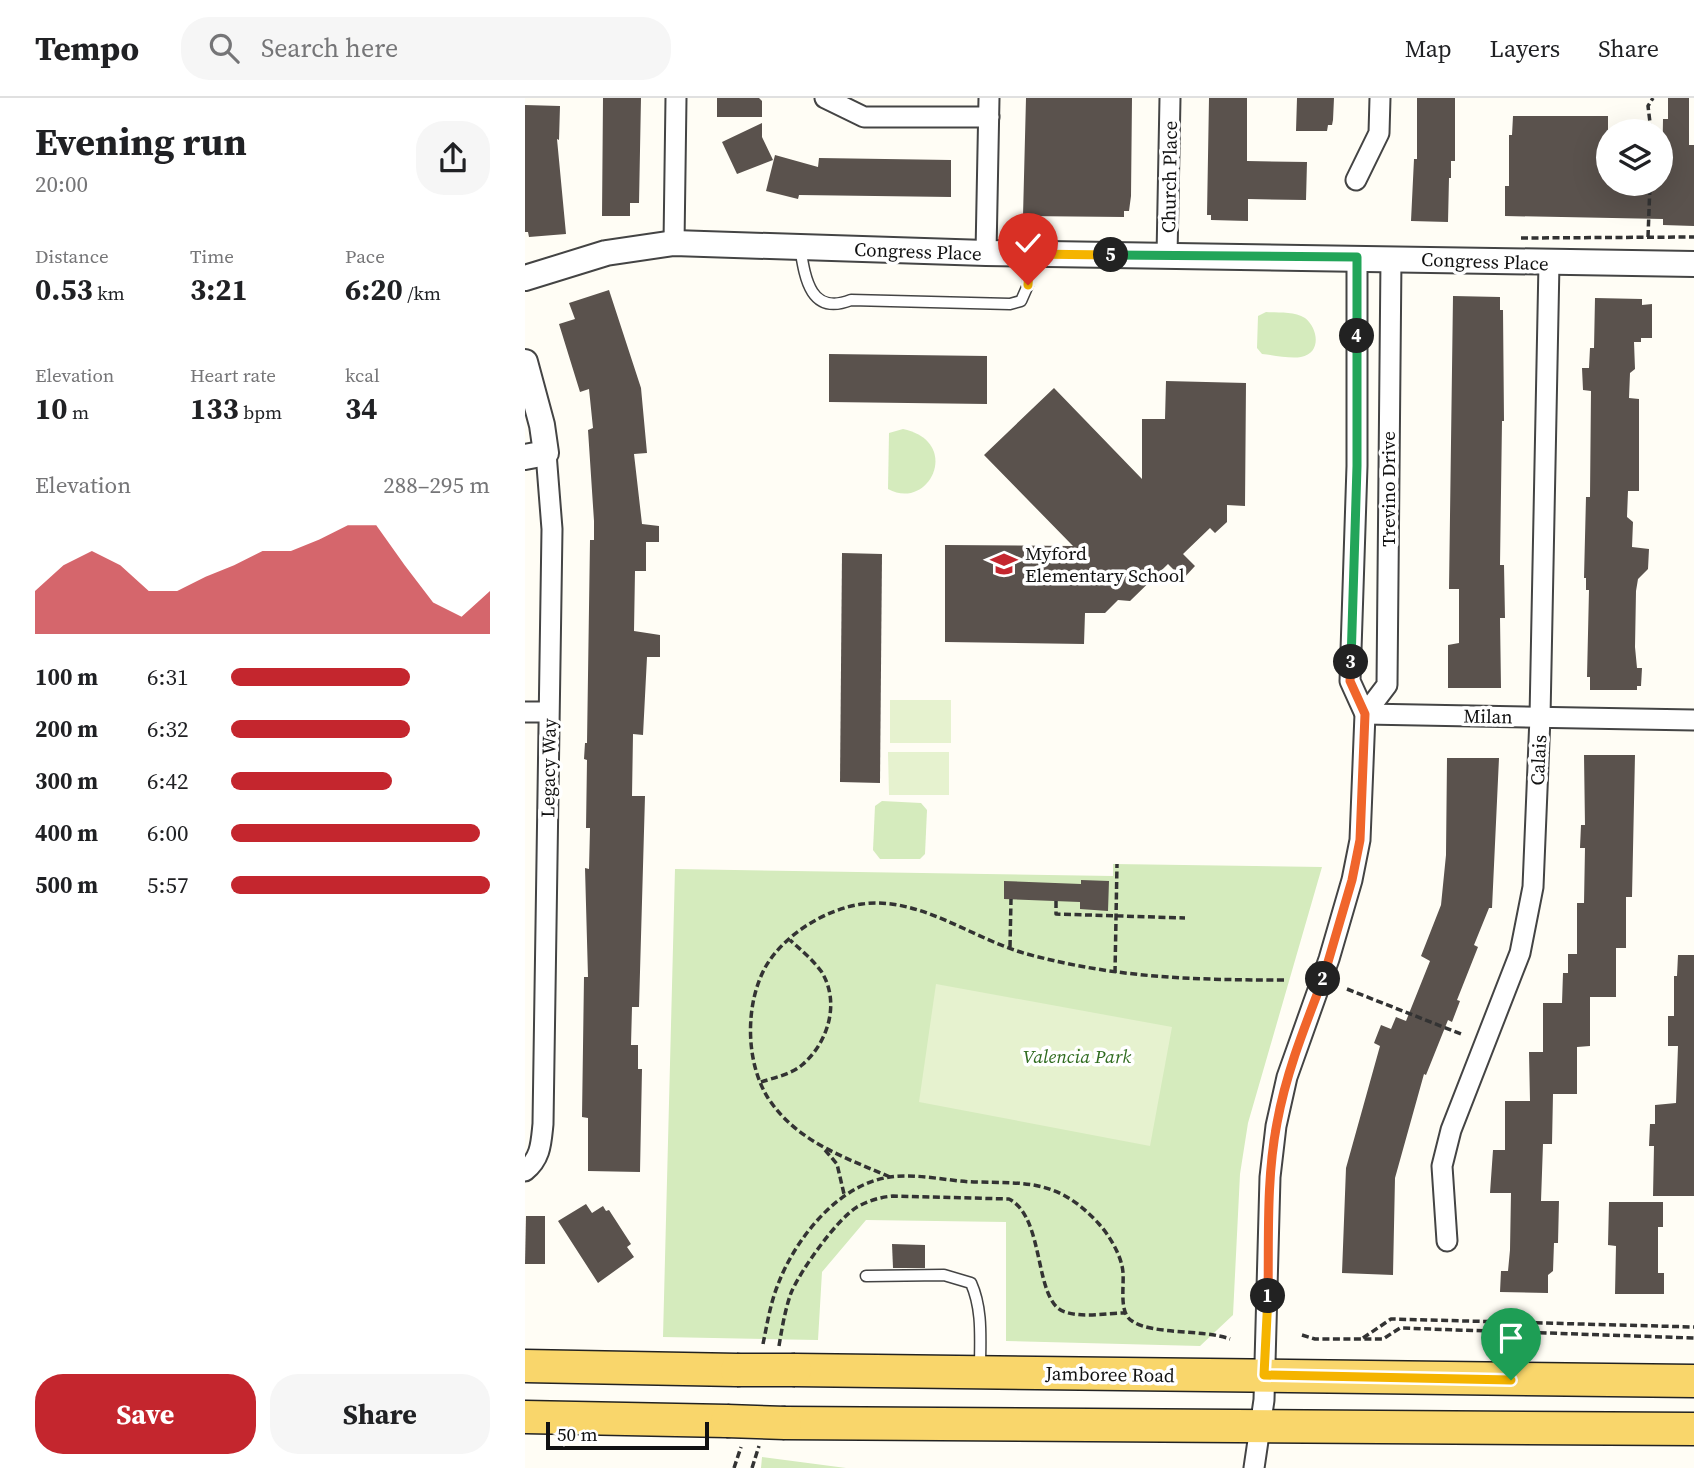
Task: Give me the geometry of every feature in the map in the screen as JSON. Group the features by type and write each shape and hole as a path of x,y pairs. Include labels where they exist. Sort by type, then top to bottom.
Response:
{"main road":[{"name":"Jamboree Road","path":"525,1366 1694,1381"},
{"path":"525,1417 785,1423 1261,1428 1694,1429"}],"street":[{"path":"674,243 676,98"},
{"path":"825,98 864,117 989,107 986,254"},
{"name":"Church Place","path":"1167,256 1170,98"},
{"path":"1356,180 1379,133 1380,98"},
{"name":"Congress Place","path":"525,278 606,253 674,243 986,254 1357,257 1694,264"},
{"name":"Trevino Drive","path":"1254,1468 1261,1428 1270,1177 1276,1126 1287,1077 1329,960 1352,880 1360,840 1365,714 1350,681 1357,466 1357,257"},
{"name":"Trevino Drive","path":"1365,714 1387,685 1391,258"},
{"name":"Calais","path":"1447,1241 1442,1166 1451,1130 1520,953 1533,887 1540,717 1549,262"},
{"name":"Legacy Way","path":"525,362 542,425 536,455 552,528 543,1124 541,1148 536,1160 525,1171"},
{"path":"525,712 548,712"},
{"name":"Milan","path":"1365,714 1694,720"}],"lane":[{"path":"800,247 806,282 812,293 826,304 839,305 851,300 1010,304 1021,301 1026,293 1030,254"},
{"path":"866,1276 944,1275 971,1283 979,1300 981,1317 980,1373"}],"path":[{"path":"1644,98 1649,106 1650,119"},
{"path":"1649,106 1653,98"},
{"path":"1649,237 1650,196"},
{"path":"1115,973 1117,864"},
{"path":"1010,947 1011,899"},
{"path":"1056,901 1056,914 1185,918"},
{"path":"844,1194 837,1164 824,1149 790,1124 767,1097 752,1050 752,1014 767,965 790,940 818,919 860,904 899,903 1010,947 1115,973 1186,980 1284,980"},
{"path":"761,1082 800,1067 816,1050 828,1029 831,996 823,974 790,940"},
{"path":"1346,989 1461,1034"},
{"path":"824,1149 890,1177 1023,1182 1045,1186 1067,1196 1099,1224 1113,1244 1123,1266 1125,1313 1129,1320 1149,1327 1217,1334 1230,1339"},
{"path":"771,1307 786,1266 808,1234 844,1194 890,1177"},
{"path":"787,1308 806,1266 845,1217 868,1202 893,1196 1009,1199 1024,1210 1046,1285 1058,1307 1064,1312 1079,1314 1125,1313"},
{"path":"1361,1339 1391,1319 1694,1327"},
{"path":"1301,1335 1315,1339 1383,1339 1400,1328 1694,1338"},
{"path":"734,1468 739,1457"},
{"path":"752,1468 757,1457"}],"green space":[{"path":"1266,312 1291,313 1305,318 1315,334 1312,351 1301,357 1262,354 1257,348 1258,316"},
{"path":"903,429 921,436 932,447 935,460 927,484 916,491 903,494 888,489 889,433"},
{"path":"890,700 951,700 951,743 890,743"},
{"path":"888,752 949,752 949,795 889,795"},
{"path":"882,801 921,803 927,810 925,854 920,859 880,859 873,850 875,806"},
{"name":"Valencia Park","path":"1113,864 1322,867 1248,1123 1240,1174 1233,1315 1200,1346 1006,1341 1006,1222 866,1220 822,1272 818,1340 663,1337 675,869 1113,876"},
{"path":"936,984 1172,1027 1150,1146 919,1102"},
{"path":"762,1457 846,1468 761,1468"}],"building":[{"path":"603,98 641,98 639,203 630,203 630,216 602,216"},
{"path":"717,98 759,98 762,101 762,117 717,117"},
{"path":"1026,98 1132,98 1131,196 1129,211 1124,211 1124,217 1023,216"},
{"path":"1209,98 1247,98 1247,161 1307,162 1306,200 1248,199 1248,221 1211,220 1211,215 1207,215"},
{"path":"1297,98 1334,98 1332,125 1328,125 1327,131 1296,131"},
{"path":"1417,98 1455,98 1455,161 1451,161 1449,178 1448,222 1411,221 1414,159 1417,159"},
{"path":"1668,98 1689,98 1689,145 1694,145 1694,226 1663,225 1663,219 1505,216 1505,186 1509,186 1509,135 1512,135 1513,116 1608,116 1608,119 1596,119 1596,196 1673,196 1673,119 1668,119"},
{"path":"525,105 560,106 559,140 557,139 566,234 529,237 528,232 525,232"},
{"path":"762,123 762,137 773,160 737,174 722,142"},
{"path":"775,155 818,167 819,158 951,160 951,197 799,195 798,199 766,191"},
{"path":"609,290 641,388 647,453 634,454 642,524 659,526 659,542 646,542 646,571 635,571 634,631 660,635 660,657 647,657 643,735 633,734 632,796 645,796 639,1007 632,1007 631,1045 638,1045 638,1069 642,1069 640,1172 588,1171 588,1118 582,1117 584,977 588,977 585,868 589,869 590,828 586,828 587,760 584,759 587,743 590,540 594,540 588,430 593,428 589,389 580,392 559,324 575,319 569,303"},
{"path":"1453,296 1500,297 1500,310 1503,310 1504,421 1500,565 1504,565 1505,618 1500,618 1501,688 1448,688 1448,645 1459,643 1459,589 1449,589"},
{"path":"1595,298 1642,299 1642,305 1652,304 1652,338 1641,338 1641,342 1634,342 1635,369 1630,373 1629,398 1639,399 1639,491 1628,491 1627,517 1633,522 1632,547 1649,549 1648,569 1638,579 1636,591 1635,647 1637,668 1642,668 1641,686 1637,686 1637,690 1590,690 1590,677 1587,677 1589,590 1586,590 1584,578 1586,497 1590,497 1591,391 1583,390 1582,368 1589,368 1590,348 1594,348"},
{"path":"829,354 987,356 987,404 829,402"},
{"path":"1166,381 1246,383 1245,506 1227,505 1227,522 1215,533 1210,528 1183,554 1195,566 1183,579 1168,564 1130,601 1118,600 1105,613 1085,613 1084,644 945,642 945,545 1073,546 984,455 1054,388 1142,479 1142,419 1165,419"},
{"path":"842,553 882,554 880,783 840,782"},
{"path":"1584,755 1635,755 1632,897 1626,897 1626,948 1616,948 1616,997 1590,997 1590,1046 1577,1047 1577,1094 1553,1094 1552,1144 1543,1144 1541,1201 1559,1201 1558,1243 1554,1243 1553,1271 1548,1275 1548,1293 1500,1292 1501,1271 1508,1271 1511,1193 1490,1193 1493,1150 1505,1150 1505,1101 1530,1101 1529,1052 1543,1052 1543,1003 1562,1003 1563,973 1568,973 1568,954 1577,954 1577,903 1584,903 1585,848 1580,848 1581,825 1585,825"},
{"path":"1447,758 1499,758 1492,908 1489,908 1474,945 1478,947 1457,1000 1460,1001 1452,1022 1448,1020 1426,1075 1424,1074 1395,1178 1393,1275 1342,1273 1346,1168 1380,1046 1374,1043 1381,1025 1391,1029 1396,1017 1406,1021 1430,961 1421,956 1441,905 1446,855"},
{"path":"1081,880 1109,881 1108,911 1080,909 1080,902 1004,899 1004,881 1081,884"},
{"path":"1678,955 1694,955 1694,1196 1653,1196 1654,1146 1649,1146 1650,1124 1655,1124 1655,1105 1676,1103 1678,1046 1668,1046 1668,1016 1674,1016 1674,976 1677,976"},
{"path":"1609,1202 1663,1202 1663,1227 1658,1227 1658,1273 1664,1273 1664,1294 1615,1294 1616,1246 1608,1245"},
{"path":"586,1204 592,1213 603,1206 606,1211 609,1210 631,1244 627,1247 634,1257 598,1283 558,1221"},
{"path":"526,1216 545,1216 545,1264 525,1264"},
{"path":"892,1244 925,1245 925,1268 893,1268"}],"place":[{"name":"Myford Elementary School","path":"1004,564"}],"route":[{"path":"1028,285 1030,254 1357,257 1357,466 1350,681 1365,714 1360,840 1352,880 1329,960 1287,1077 1276,1126 1270,1177 1264,1375 1511,1380"}]}
